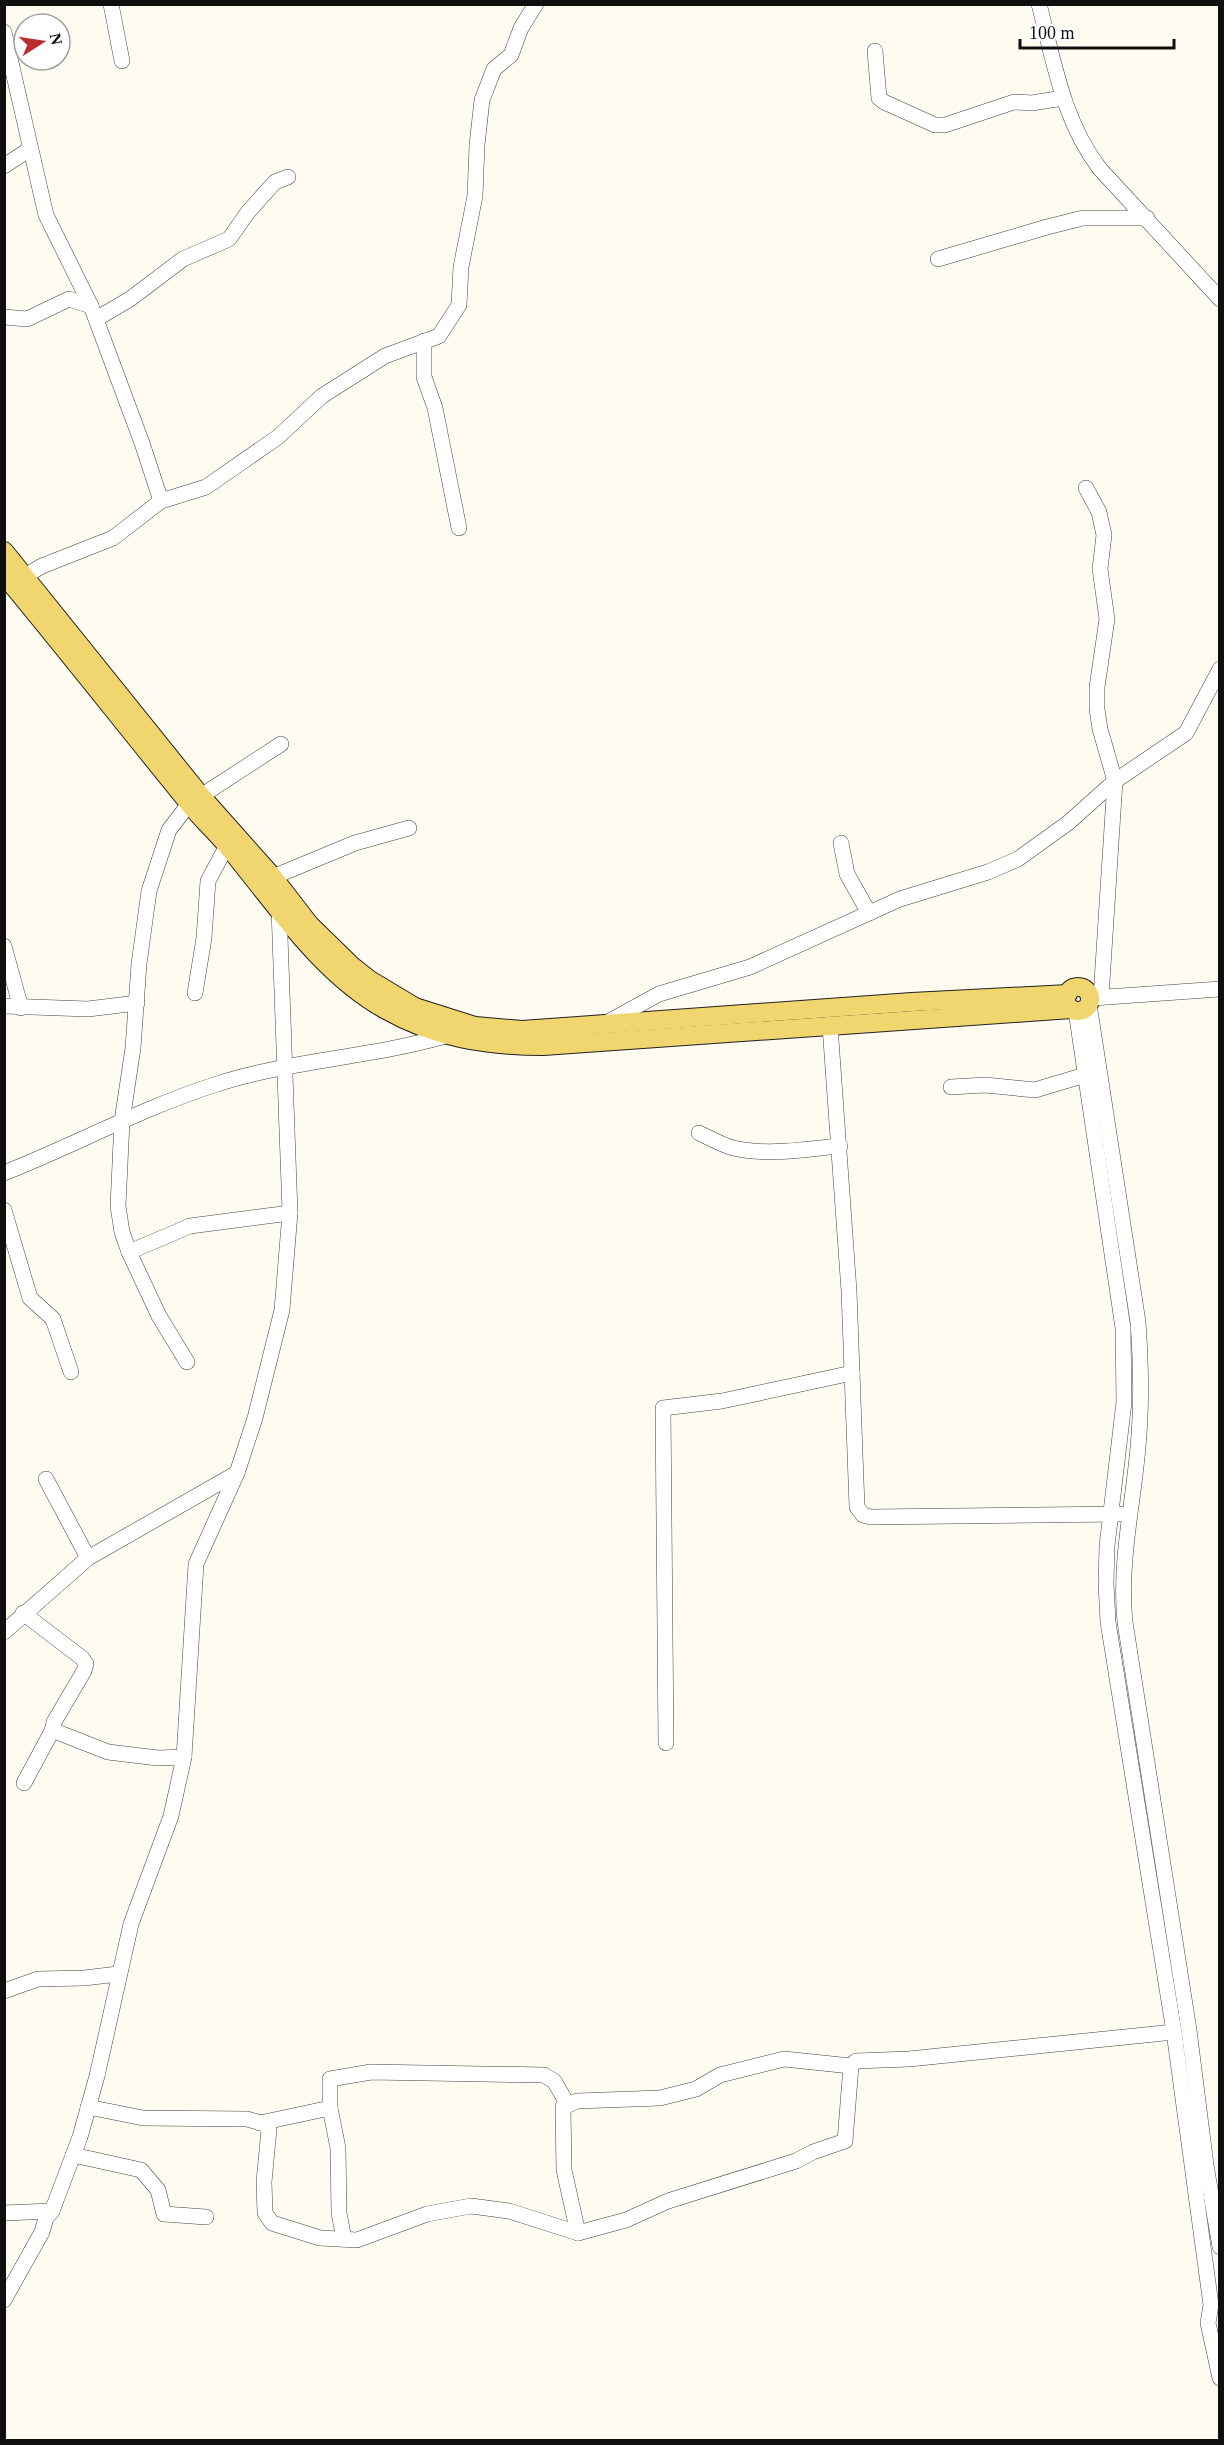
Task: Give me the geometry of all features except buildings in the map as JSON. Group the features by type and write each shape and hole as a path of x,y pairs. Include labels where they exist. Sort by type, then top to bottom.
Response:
{"main road":[{"path":"4,551 11,579 195,800 231,839 273,877 310,925 351,965 370,980 415,1007 476,1026 501,1029 546,1029 912,1002 1082,1002"},
{"path":"231,839 279,909 330,967 365,997 387,1011 445,1036 479,1043 543,1046 830,1026 1082,1002"}],"street":[{"path":"111,4 122,61"},
{"path":"11,579 113,538 161,501 206,486 278,437 322,396 385,356 439,336 459,305 461,267 475,196 477,146 483,100 494,69 511,55 521,28 536,4"},
{"path":"1039,4 1063,98 1086,151 1220,299"},
{"path":"4,32 46,215 93,312 161,501"},
{"path":"875,51 879,98 935,124 945,125 1014,102 1032,103 1063,98"},
{"path":"4,166 30,149"},
{"path":"4,317 27,319 69,299 93,312 130,299 183,259 229,239 248,212 275,182 288,177"},
{"path":"938,259 1047,227 1083,219 1147,218"},
{"path":"424,341 424,377 435,408 459,528"},
{"path":"1086,488 1099,512 1104,535 1100,576 1107,619 1097,687 1097,709 1115,781 1082,1002 1085,1075 1123,1328 1124,1402 1107,1546 1108,1622 1215,2305 1208,2323 1218,2355 1220,2378"},
{"path":"606,1023 659,994 750,967 900,899 988,872 1018,859 1068,823 1115,781 1186,733 1220,669"},
{"path":"188,1362 159,1316 129,1252 122,1232 118,1206 122,1121 149,891 169,830 195,800 281,744"},
{"path":"273,877 355,843 409,828"},
{"path":"195,993 204,938 208,881 231,839"},
{"path":"841,843 847,874 869,913"},
{"path":"4,2300 42,2232 46,2218 52,2211 73,2155 97,2076 131,1924 171,1816 184,1757 196,1564 237,1473 255,1418 282,1310 290,1213 279,909"},
{"path":"4,946 21,1008"},
{"path":"1082,1002 1220,989"},
{"path":"1082,1002 1138,1322 1141,1354 1139,1438 1123,1572 1125,1622 1189,2030 1206,2165 1220,2247"},
{"path":"4,1006 88,1009 137,1003"},
{"path":"830,1026 840,1146 857,1507 863,1515 872,1518 1129,1514"},
{"path":"4,1173 122,1121 214,1085 283,1068 407,1047 445,1036"},
{"path":"951,1088 985,1085 1035,1090 1085,1075"},
{"path":"699,1133 731,1147 767,1152 840,1146"},
{"path":"4,1209 30,1298 53,1319 71,1372"},
{"path":"129,1252 190,1226 290,1213"},
{"path":"666,1743 663,1408 722,1401 852,1373"},
{"path":"4,1632 88,1558 237,1473"},
{"path":"46,1479 88,1558"},
{"path":"23,1613 82,1658 86,1664 24,1783"},
{"path":"52,1730 108,1752 158,1758 184,1757"},
{"path":"4,1991 38,1979 84,1978 118,1974"},
{"path":"88,2108 143,2118 247,2119 265,2124 269,2129 264,2182 265,2213 272,2223 320,2238 357,2240 427,2214 471,2206 509,2211 578,2233 626,2220 668,2201 796,2161 813,2152 845,2141 851,2066 856,2061 909,2059 1174,2032"},
{"path":"578,2233 564,2170 563,2107 577,2101 660,2098 696,2089 720,2075 784,2059 851,2066"},
{"path":"344,2239 339,2213 338,2148 330,2108 330,2079 371,2072 544,2075 554,2081 568,2105"},
{"path":"260,2123 330,2108"},
{"path":"73,2155 141,2170 158,2190 164,2214 206,2217"},
{"path":"4,2212 52,2211"}]}
